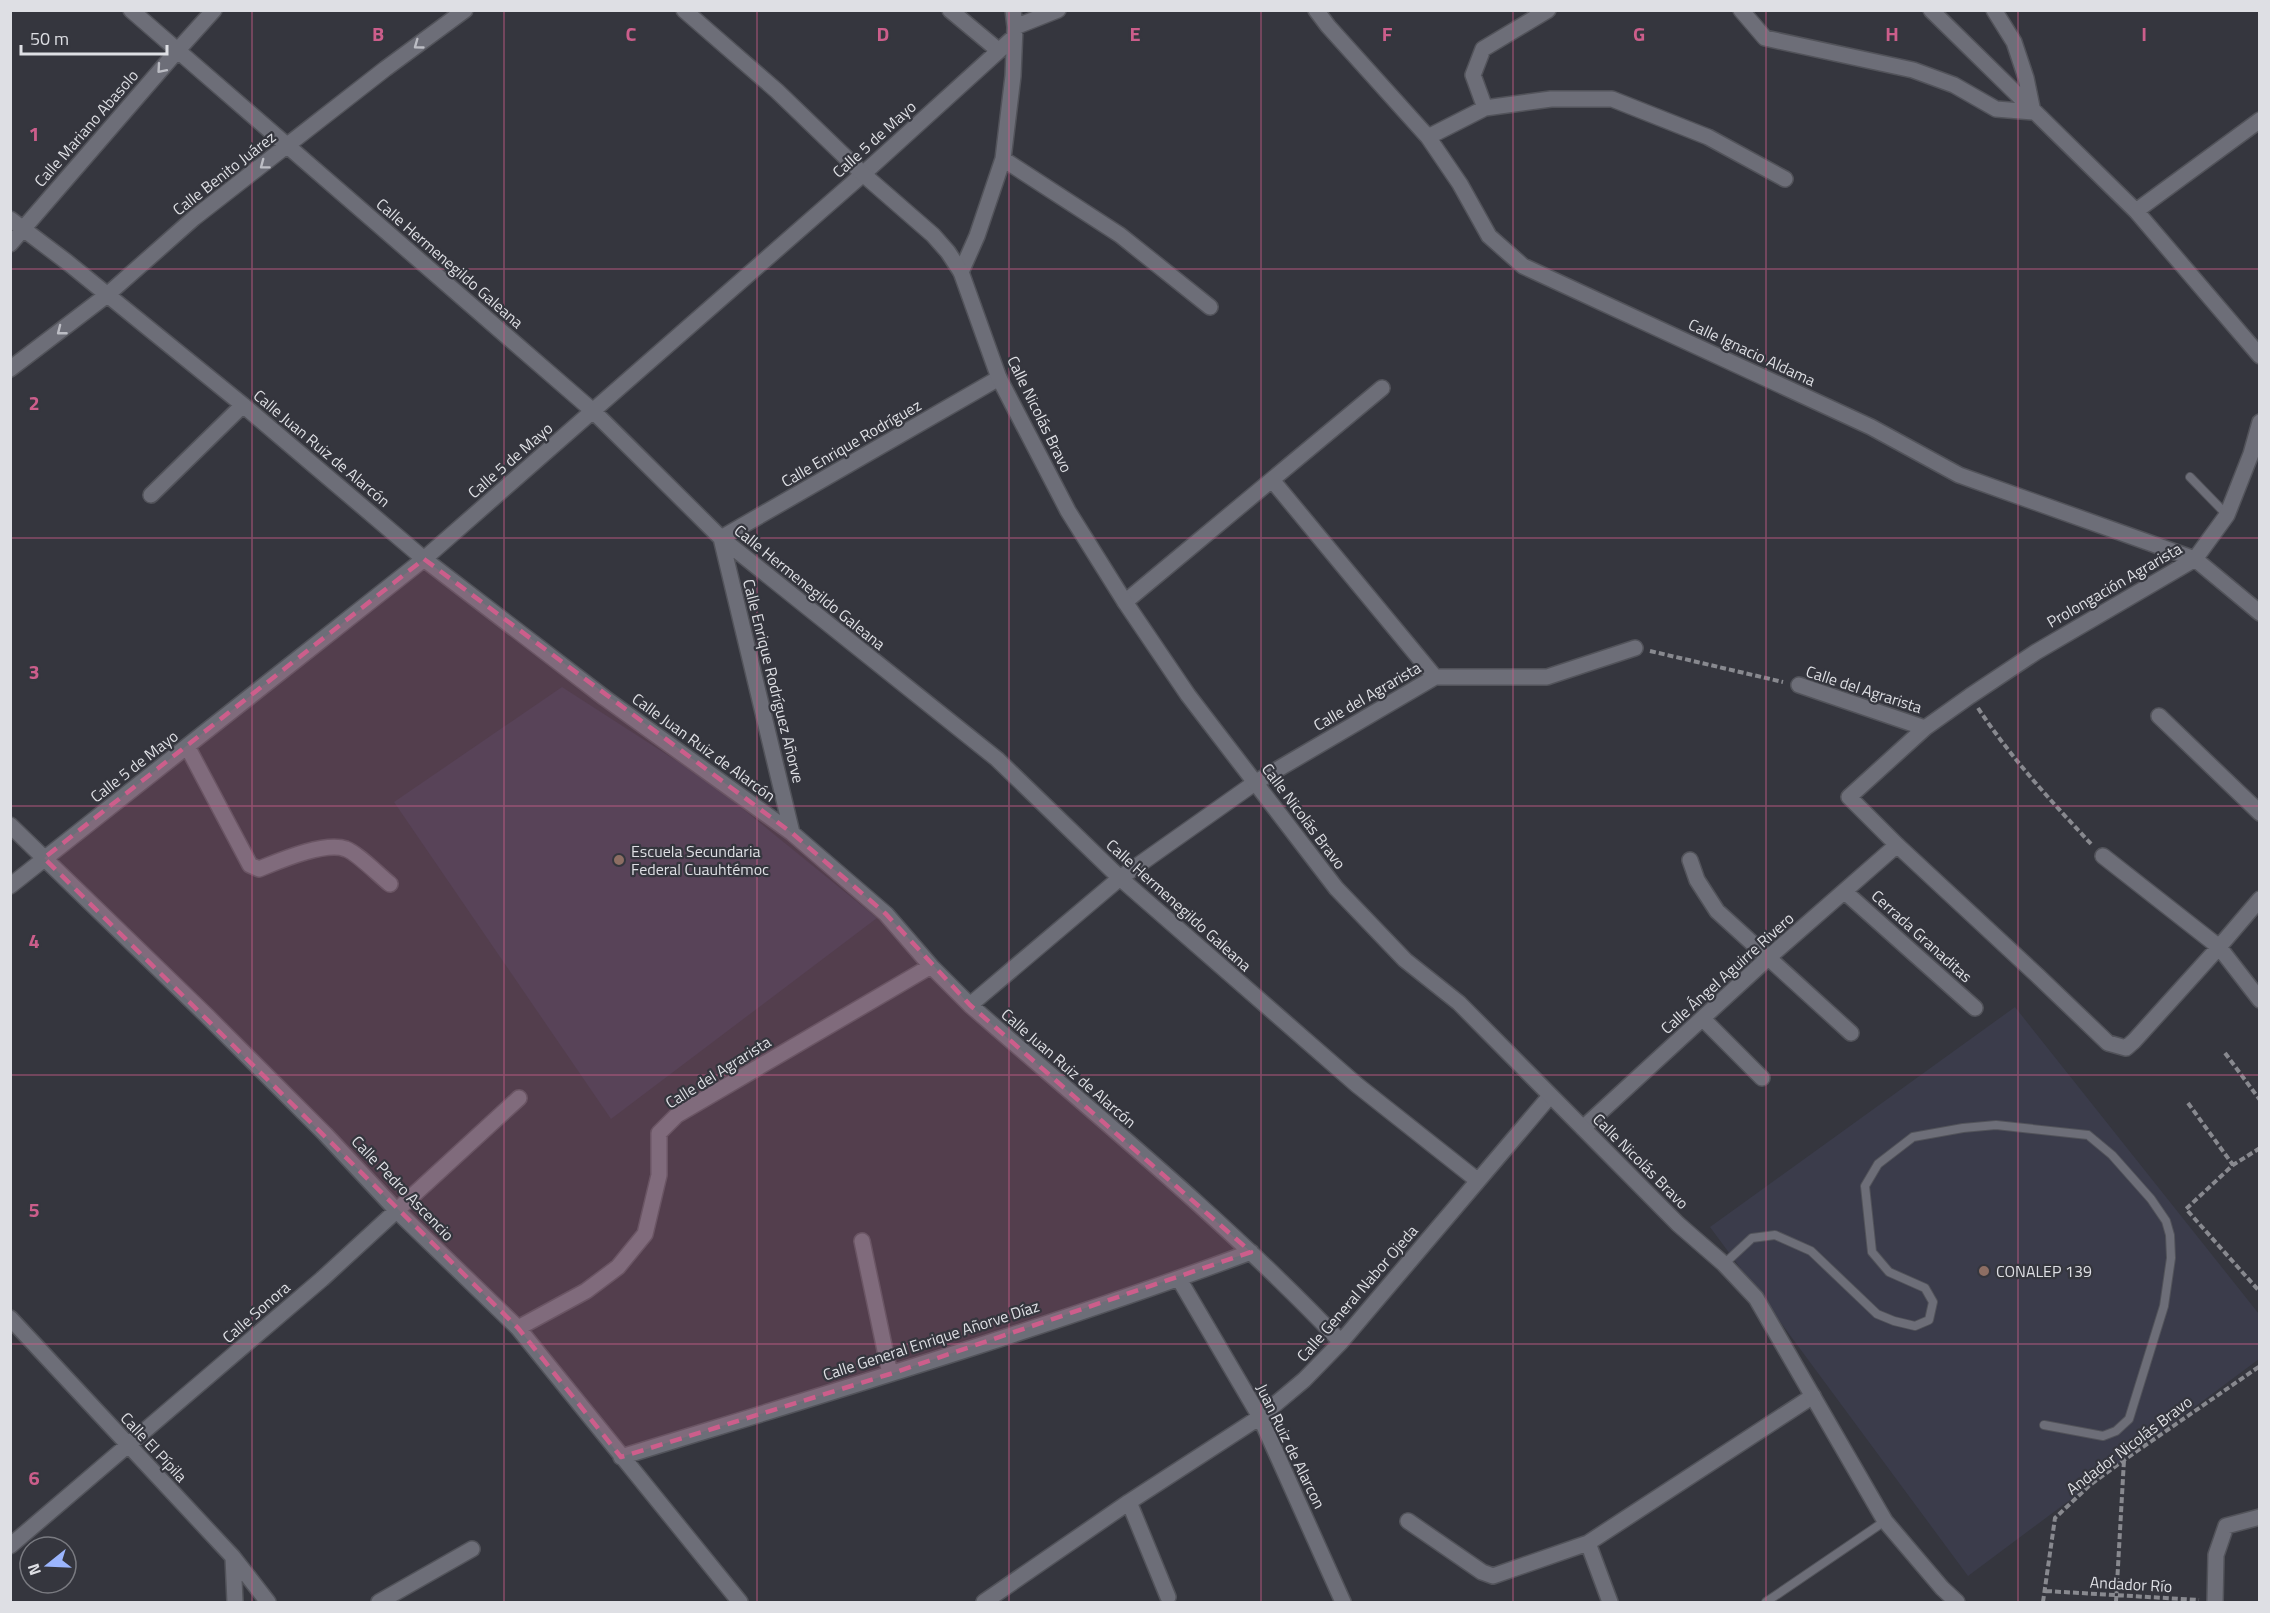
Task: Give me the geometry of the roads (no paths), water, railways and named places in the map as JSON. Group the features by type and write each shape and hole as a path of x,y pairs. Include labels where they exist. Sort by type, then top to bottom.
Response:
{"street":[{"name":"Calle Hermenegildo Galeana","path":"131,10 593,411 721,538 997,759 1120,878 1357,1085 1477,1180"},
{"name":"Calle Mariano Abasolo","path":"10,244 214,10"},
{"name":"Calle Benito Juárez","path":"10,369 107,295 194,218 385,69 465,10"},
{"name":"Calle Nicolás Bravo","path":"684,10 777,91 863,174 933,235 948,252 961,272 999,378 1068,511 1125,602 1188,695 1336,888 1405,960 1459,1003 1678,1224 1724,1264 1756,1298 1885,1521 1942,1588 1957,1602"},
{"path":"950,10 998,50"},
{"path":"961,272 977,236 1003,159 1010,116 1013,10"},
{"name":"Calle 5 de Mayo","path":"10,886 188,748 424,559 863,174 998,50 1014,32 1058,10"},
{"name":"Calle Ignacio Aldama","path":"1316,10 1428,137 1460,184 1489,236 1523,266 1871,427 1959,475 2195,560 2259,613"},
{"path":"1485,108 1473,75 1483,49 1548,10"},
{"path":"1741,10 1765,38 1913,70 1954,85 1996,109 2033,112"},
{"path":"1931,10 2136,211 2259,356"},
{"path":"1994,10 2014,42 2026,78 2033,112"},
{"path":"1428,137 1485,108 1551,99 1612,99 1708,137 1785,179"},
{"path":"2136,211 2259,120"},
{"path":"1003,159 1120,235 1210,308"},
{"name":"Calle Juan Ruiz de Alarcón","path":"10,219 243,405 424,559 604,698 792,833 886,914 931,966 970,1005 1251,1252 1341,1342"},
{"name":"Calle Enrique Rodríguez","path":"721,538 999,378"},
{"path":"1125,602 1382,388"},
{"path":"150,495 243,405"},
{"name":"Prolongación Agrarista","path":"1897,846 1849,797 1925,728 1970,696 2036,652 2195,560 2227,514 2251,454 2259,422"},
{"path":"1272,480 1435,677"},
{"name":"Calle Enrique Rodríguez Añorve","path":"721,538 792,833"},
{"name":"Calle del Agrarista","path":"970,1005 1120,878 1256,783 1435,677 1546,677 1635,648"},
{"name":"Calle del Agrarista","path":"1799,685 1925,728"},
{"path":"2158,716 2259,813"},
{"path":"188,748 250,865 259,869 299,854 331,848 346,849 390,884"},
{"name":"Calle Pedro Ascencio","path":"10,825 325,1134 397,1211 518,1328 740,1602"},
{"path":"1897,846 2108,1043 2126,1047 2219,947 2259,899"},
{"name":"Calle Ángel Aguirre Rivero","path":"1583,1128 1768,958 1897,846"},
{"path":"2103,856 2219,947 2259,1000"},
{"path":"1690,860 1697,880 1717,911 1851,1033"},
{"name":"Cerrada Granaditas","path":"1845,892 1975,1008"},
{"name":"Calle del Agrarista","path":"518,1328 586,1291 618,1267 645,1234 659,1175 659,1132 677,1115 931,966"},
{"path":"1703,1019 1762,1078"},
{"name":"Calle General Nabor Ojeda","path":"984,1602 1129,1502 1260,1418 1304,1380 1341,1342 1550,1096"},
{"name":"Calle Sonora","path":"10,1546 322,1279 519,1098"},
{"path":"862,1241 890,1374"},
{"name":"Calle General Enrique Añorve Díaz","path":"621,1457 890,1374 1179,1279 1251,1252"},
{"name":"Juan Ruiz de Alarcon","path":"1179,1279 1260,1418 1343,1602"},
{"name":"Calle El Pípila","path":"10,1318 233,1557 268,1602"},
{"path":"1408,1521 1482,1572 1493,1576 1588,1544 1813,1396"},
{"path":"1129,1502 1168,1597"},
{"path":"2215,1602 2217,1555 2226,1526 2259,1517"},
{"path":"1588,1544 1610,1602"},
{"path":"379,1602 472,1549"},
{"path":"233,1557 235,1602"}],"lane":[{"path":"2190,477 2227,514"},
{"path":"1724,1264 1752,1239 1775,1235 1811,1251 1877,1314 1893,1321 1915,1326 1929,1320 1933,1302 1925,1288 1890,1272 1872,1252 1865,1186 1878,1164 1913,1137 1963,1128 1996,1125 2088,1135 2112,1155 2166,1221 2170,1235 2171,1258 2164,1306 2129,1419 2116,1431 2103,1436 2044,1425"},
{"path":"1766,1602 1885,1521"}],"place":[{"name":"Escuela Secundaria Federal Cuauhtémoc","path":"619,860"},
{"name":"CONALEP 139","path":"1984,1271"}]}
